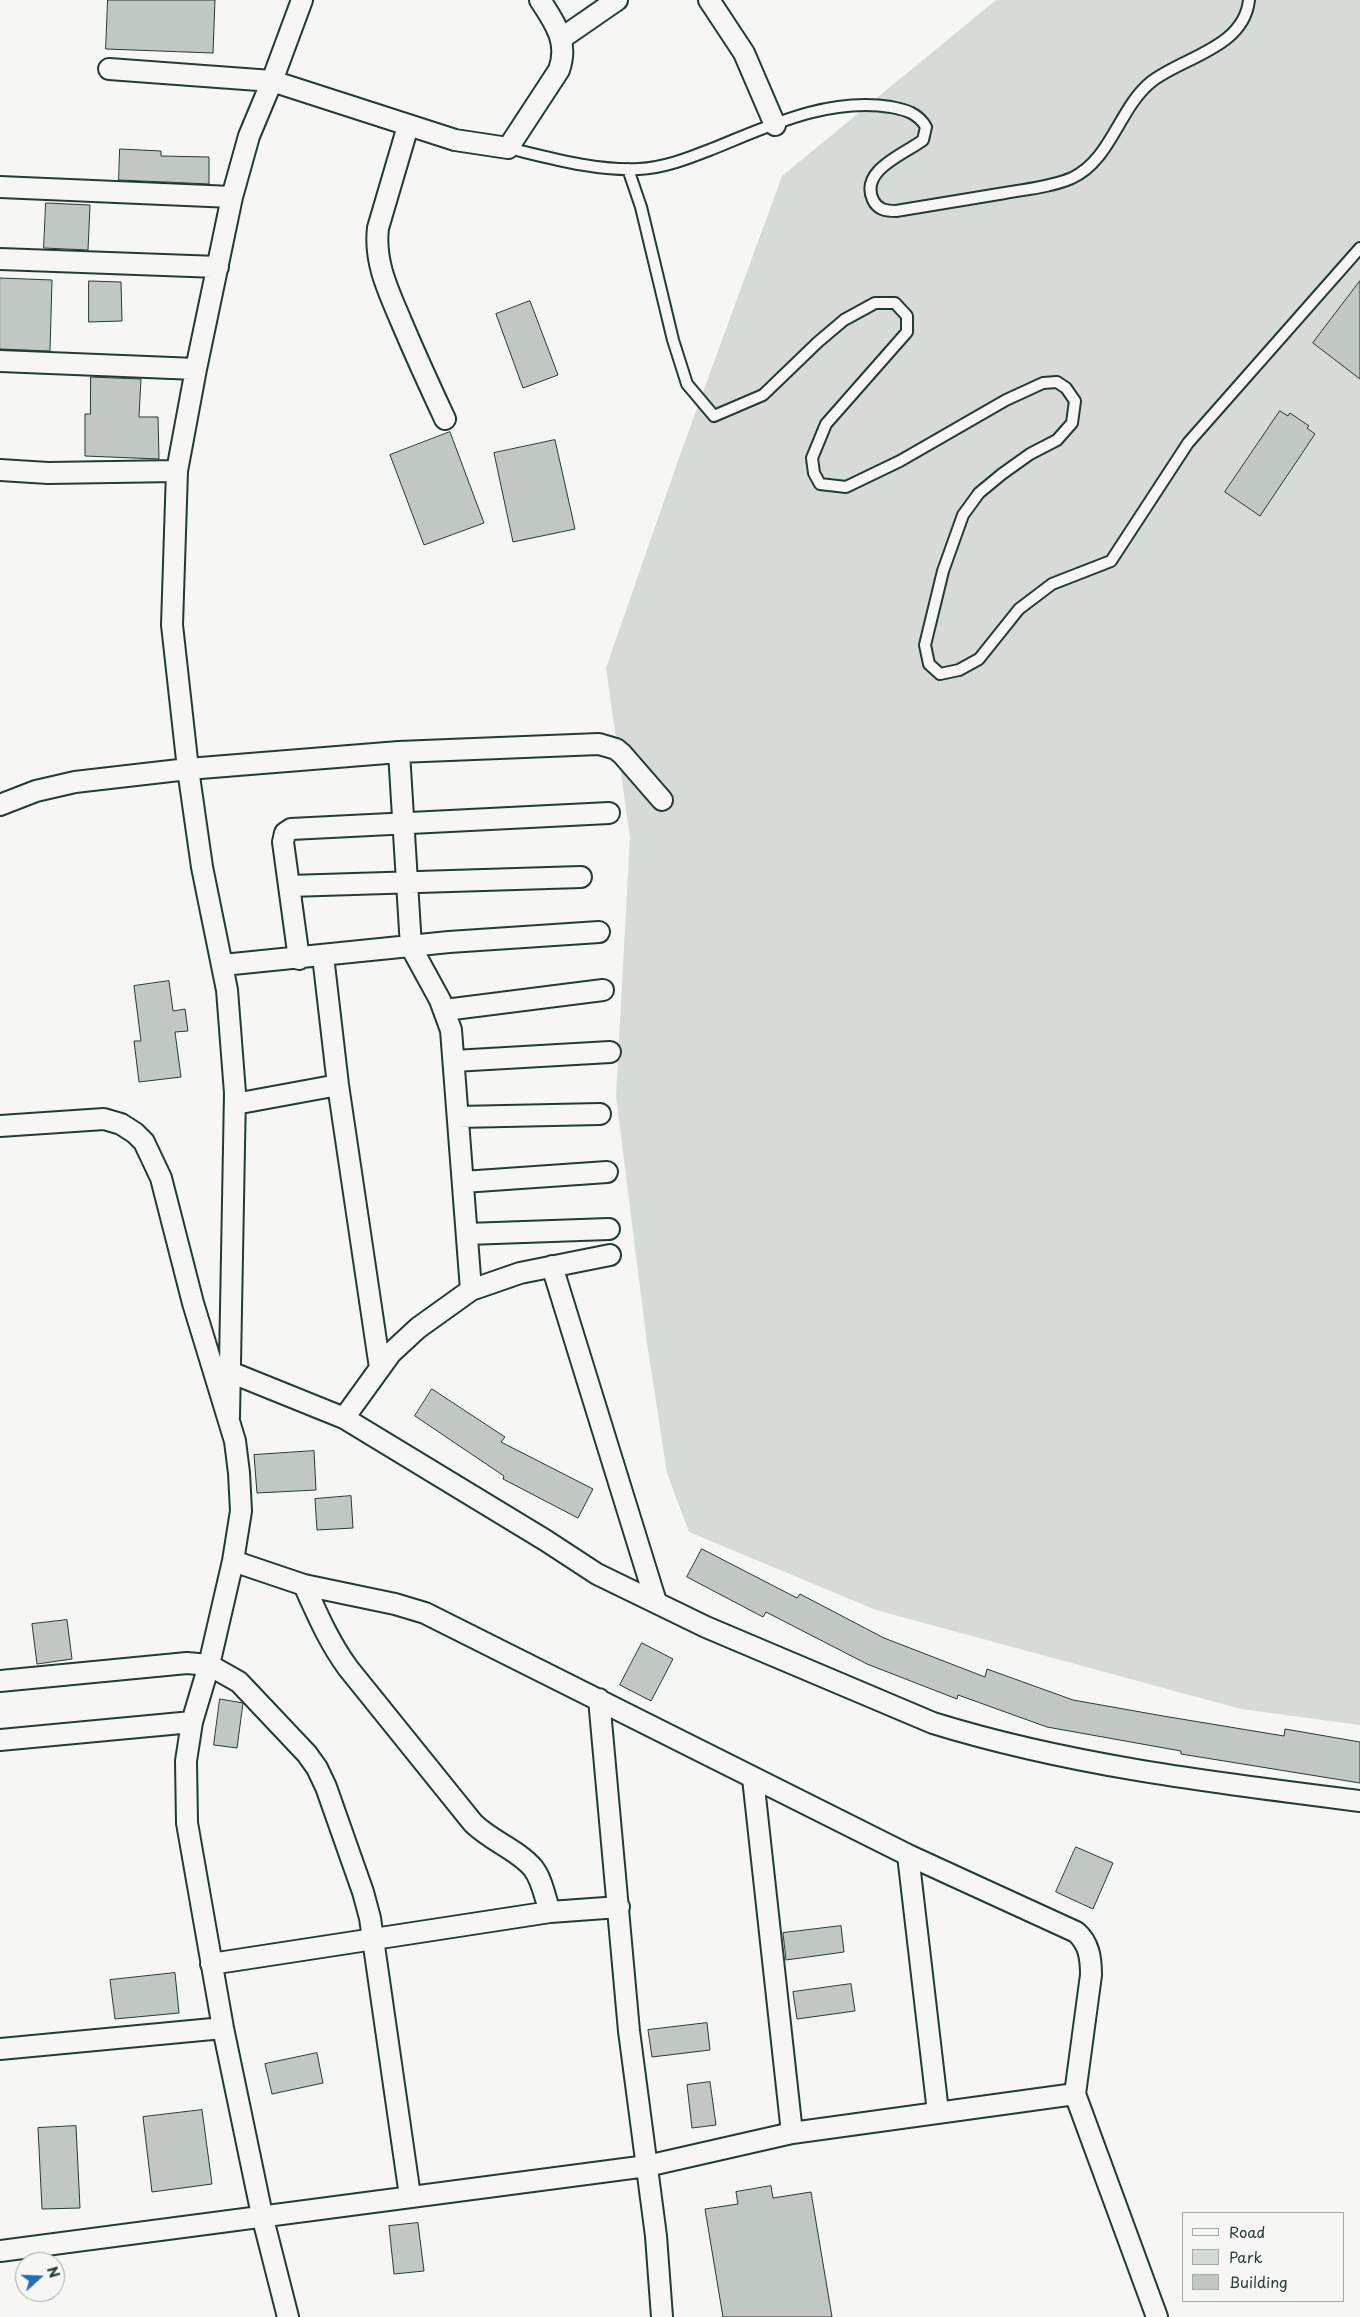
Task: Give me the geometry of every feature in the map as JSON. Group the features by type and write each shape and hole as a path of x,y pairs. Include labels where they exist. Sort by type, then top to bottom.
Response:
{"street":[{"path":"228,1417 235,1104 231,1023 223,965 202,867 188,769 172,625 178,472 196,369 232,197 249,136 302,0"},
{"path":"109,69 272,81 455,140 508,148 559,70 562,61 562,38 540,0"},
{"path":"562,38 617,0"},
{"path":"709,0 736,39 748,61 775,125"},
{"path":"408,126 380,221 376,244 382,273 418,363 445,420"},
{"path":"0,187 232,197"},
{"path":"0,259 218,267"},
{"path":"0,361 196,369"},
{"path":"0,470 178,472"},
{"path":"0,804 36,791 74,782 188,769 399,752 607,745 622,754 662,800"},
{"path":"399,752 411,948 445,1010 451,1030 471,1290"},
{"path":"299,959 283,842 285,833 291,828 609,814"},
{"path":"289,886 581,877"},
{"path":"223,965 411,948 449,942 599,932"},
{"path":"323,956 338,1085 380,1368"},
{"path":"445,1010 604,990"},
{"path":"454,1061 610,1052"},
{"path":"235,1104 338,1085"},
{"path":"458,1117 600,1114"},
{"path":"0,1126 104,1119 121,1124 135,1133 144,1142 161,1178 193,1303 228,1417 239,1473 241,1511 233,1562 210,1665 192,1722 186,1761 187,1823 223,2028 262,2215 288,2317"},
{"path":"463,1182 607,1172"},
{"path":"467,1234 609,1229"},
{"path":"344,1418 391,1353 418,1328 471,1290 520,1273 610,1255"},
{"path":"552,1266 656,1602"},
{"path":"230,1372 344,1418 545,1540 597,1574 706,1627 898,1710 971,1735 1114,1766 1360,1801"},
{"path":"233,1562 304,1585 395,1604 425,1613 908,1855 1068,1928 1081,1936 1087,1945 1090,1956 1091,1975 1075,2094 1157,2317"},
{"path":"304,1585 334,1649 348,1668 473,1823 486,1836 511,1850 534,1868 550,1912"},
{"path":"0,1680 187,1663 210,1665 238,1682 292,1737 317,1768 332,1802 363,1892 374,1938 410,2196"},
{"path":"599,1699 629,2031 656,2236 662,2317"},
{"path":"0,1740 192,1722"},
{"path":"753,1778 792,2133"},
{"path":"908,1855 938,2112"},
{"path":"211,1964 550,1912 619,1907"},
{"path":"0,2049 223,2028"},
{"path":"0,2251 262,2215 647,2166 792,2133 1075,2094"}],"lane":[{"path":"508,148 578,164 628,169 659,166 687,159 804,114 857,104 903,109 915,114 926,127 923,140 879,170 871,185 874,202 884,211 896,211 1060,182 1087,168 1106,146 1135,97 1150,83 1227,38 1245,19 1249,0"},
{"path":"628,169 641,207 673,340 687,384 714,416 730,411 763,395 818,342 844,320 875,303 895,303 907,316 907,332 826,424 812,458 814,473 820,484 846,488 900,461 1006,400 1043,383 1057,382 1066,388 1075,401 1072,423 1057,440 1030,454 1002,474 979,493 963,515 943,571 925,645 929,664 940,674 959,670 979,659 1019,608 1052,584 1111,562 1188,443 1360,248"}],"green space":[{"path":"996,0 1360,0 1360,1725 1241,1709 876,1610 689,1532 667,1473 647,1343 616,1096 630,837 606,668 680,455 782,176"}],"building":[{"path":"108,0 215,0 213,53 106,49"},
{"path":"120,149 161,151 161,156 209,157 209,184 119,180"},
{"path":"46,203 90,205 88,250 44,248"},
{"path":"0,278 52,280 50,351 0,349"},
{"path":"89,281 121,282 122,321 89,322"},
{"path":"1360,281 1360,379 1313,343"},
{"path":"530,301 558,375 523,388 496,314"},
{"path":"91,377 141,379 139,417 158,417 159,459 85,456 85,414 90,414"},
{"path":"1280,411 1288,416 1290,413 1309,426 1307,428 1315,434 1260,516 1225,492"},
{"path":"450,432 484,523 424,545 390,455"},
{"path":"555,440 575,529 513,542 494,453"},
{"path":"169,981 173,1011 185,1009 188,1031 175,1032 181,1077 139,1082 134,1041 141,1041 134,986"},
{"path":"432,1389 505,1437 501,1442 593,1489 578,1518 503,1479 504,1476 415,1416"},
{"path":"314,1451 316,1490 257,1493 254,1455"},
{"path":"351,1496 353,1528 317,1530 315,1499"},
{"path":"702,1549 797,1598 800,1594 884,1638 985,1677 987,1669 1073,1700 1284,1736 1285,1729 1360,1742 1360,1783 1181,1754 1181,1751 1047,1727 958,1695 957,1699 867,1664 766,1612 763,1617 687,1577"},
{"path":"67,1620 72,1659 37,1664 32,1624"},
{"path":"642,1643 673,1659 651,1701 620,1685"},
{"path":"220,1699 243,1703 237,1748 214,1745"},
{"path":"1076,1847 1113,1863 1093,1909 1056,1892"},
{"path":"841,1926 844,1952 786,1960 783,1933"},
{"path":"175,1973 179,2013 115,2019 110,1980"},
{"path":"851,1984 855,2011 797,2019 793,1992"},
{"path":"707,2023 710,2050 652,2057 648,2030"},
{"path":"317,2053 323,2083 272,2094 265,2064"},
{"path":"710,2082 716,2125 692,2128 687,2085"},
{"path":"202,2110 212,2184 152,2192 143,2117"},
{"path":"76,2126 80,2208 42,2209 38,2128"},
{"path":"771,2186 773,2198 811,2192 832,2317 723,2317 705,2209 738,2204 736,2192"},
{"path":"418,2223 424,2271 394,2274 389,2226"}]}
